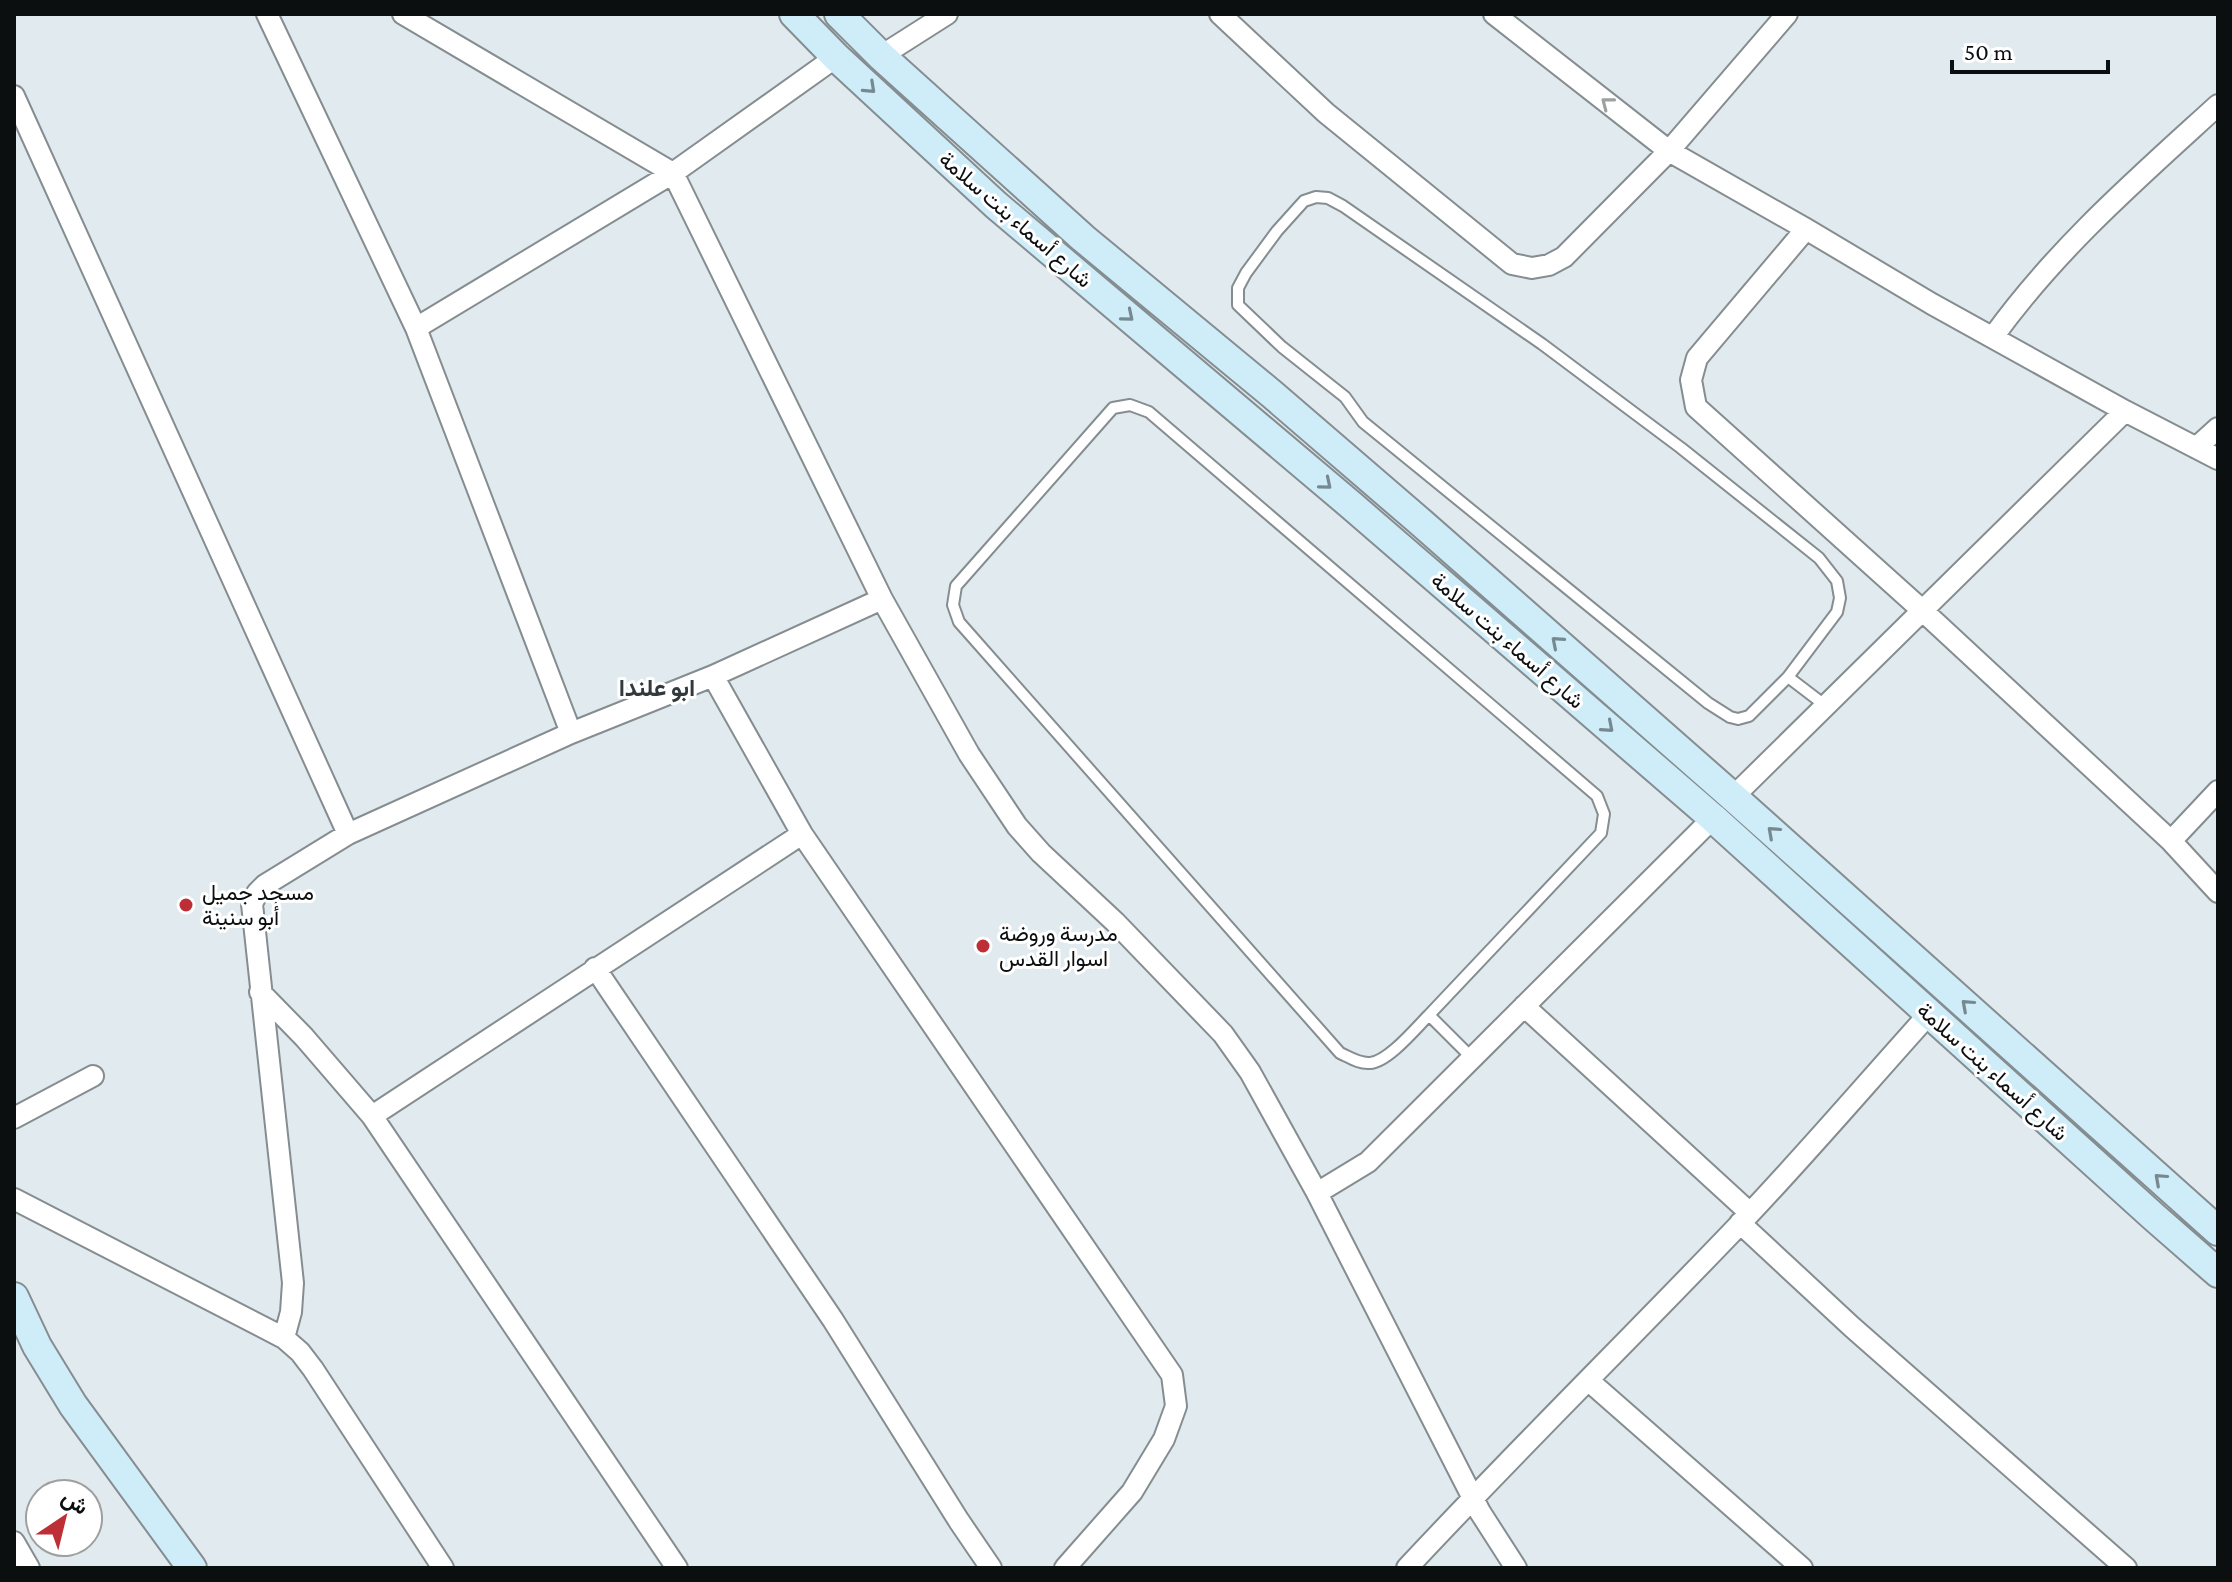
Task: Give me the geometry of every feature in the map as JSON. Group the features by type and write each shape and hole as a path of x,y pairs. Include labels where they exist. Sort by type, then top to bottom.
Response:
{"main road":[{"name":"شارع أسماء بنت سلامة","path":"794,14 996,205 1351,505 1713,818 2218,1273"},
{"name":"شارع أسماء بنت سلامة","path":"839,14 881,56 1083,238 1417,519 2218,1231"},
{"path":"14,1297 37,1346 73,1405 192,1568"}],"street":[{"path":"267,14 416,328 571,733"},
{"path":"403,14 673,173 882,599 969,754 1017,826 1223,1034 1250,1072 1317,1193 1473,1497 1516,1568"},
{"path":"881,56 947,14"},
{"path":"1220,14 1326,113 1512,264 1532,268 1549,265 1564,257 1669,151 1784,15"},
{"path":"1494,14 1669,151 1932,304 2218,459"},
{"path":"416,328 673,173 836,57"},
{"path":"14,96 348,834"},
{"path":"1993,337 2042,273 2094,219 2218,105"},
{"path":"1806,229 1697,358 1691,380 1696,407 1923,611 2171,841 2218,892"},
{"path":"1733,797 2125,411"},
{"path":"2196,448 2218,428"},
{"path":"284,1338 291,1312 293,1283 260,992 252,904 257,893 348,834 571,733 713,676 882,599"},
{"path":"713,676 802,834 1172,1375 1176,1406 1164,1439 1132,1492 1065,1568"},
{"path":"2171,841 2218,791"},
{"path":"1317,1193 1368,1162 1713,818"},
{"path":"372,1116 802,834"},
{"path":"595,968 833,1320 991,1568"},
{"path":"260,992 304,1037 372,1116 677,1568"},
{"path":"1524,1006 1745,1218 1852,1327 2126,1568"},
{"path":"1407,1568 1745,1218 1929,1014"},
{"path":"14,1118 93,1076"},
{"path":"14,1199 284,1338 313,1369 443,1568"},
{"path":"1589,1381 1802,1568"},
{"path":"14,1542 29,1568"}],"lane":[{"path":"1316,197 1328,198 1343,206 1495,311 1681,448 1819,558 1837,581 1840,598 1837,612 1788,677 1749,716 1738,719 1730,717 1708,703 1363,422 1345,397 1251,319 1238,305 1238,288 1277,231 1304,201 1316,197"},
{"path":"1130,405 1149,412 1597,796 1604,814 1601,833 1429,1015 1383,1060 1369,1063 1340,1053 959,622 953,605 956,586 1113,408 1130,405"},
{"path":"1788,677 1826,706"},
{"path":"1429,1015 1472,1058"}],"place":[{"name":"مسجد جميل أبو سنينة","path":"186,905"},
{"name":"مدرسة وروضة اسوار القدس","path":"983,946"}],"district":[{"name":"ابو علندا","path":"657,688"}]}
